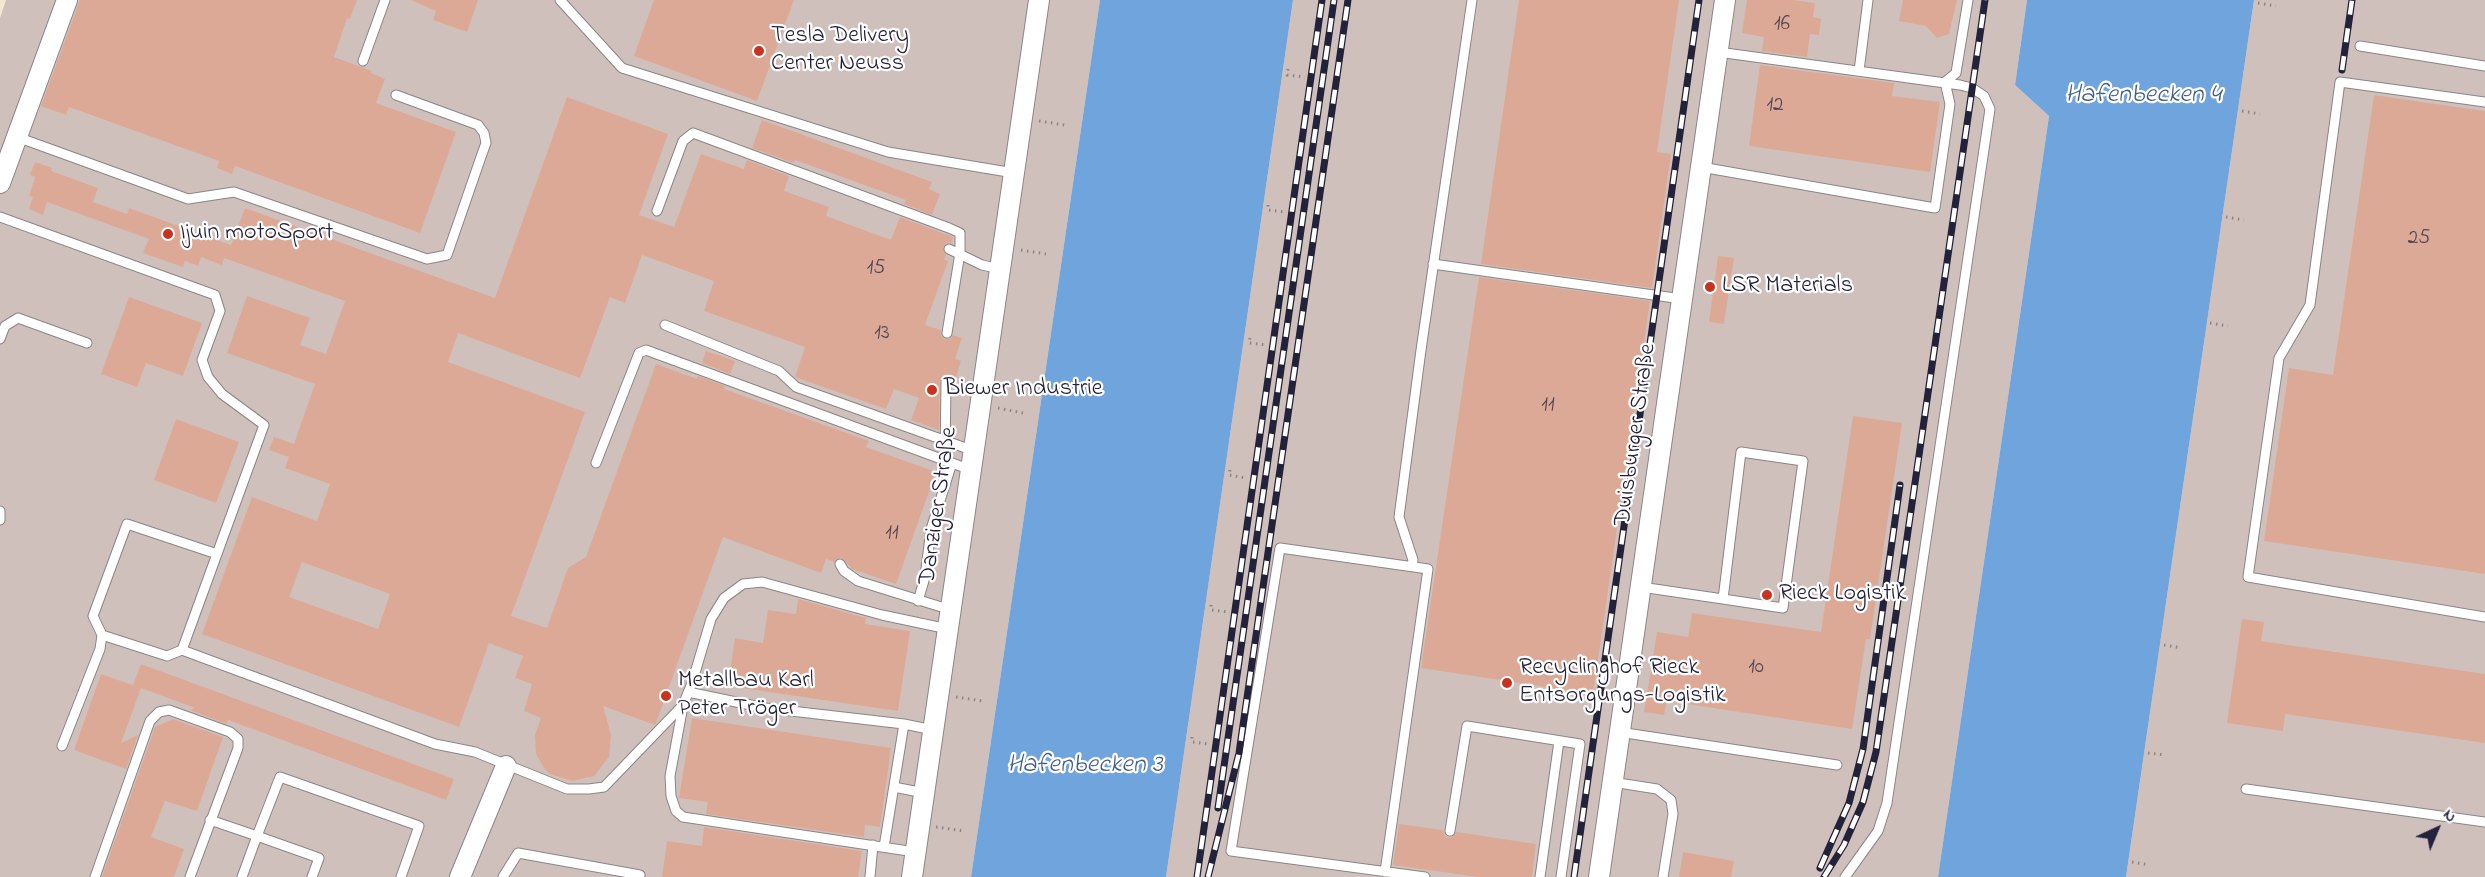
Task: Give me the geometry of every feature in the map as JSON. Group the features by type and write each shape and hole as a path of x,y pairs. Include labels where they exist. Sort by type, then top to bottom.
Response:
{"street":[{"path":"0,183 67,0"},
{"name":"Danziger Straße","path":"912,877 1039,0"},
{"name":"Duisburger Straße","path":"1599,877 1725,0"},
{"path":"460,877 506,766"}],"lane":[{"path":"363,61 385,0"},
{"path":"560,0 622,68 888,152 1014,173"},
{"path":"1412,566 1413,561 1399,517 1472,0"},
{"path":"1859,71 1868,0"},
{"path":"1945,82 1956,73 1968,0"},
{"path":"2360,46 2485,66"},
{"path":"1718,52 1945,82 1972,88 1984,96 1990,109 1887,803 1878,831 1845,877"},
{"path":"1701,167 1935,208 1950,104 1945,82"},
{"path":"2485,102 2340,82 2310,305 2279,358 2248,577 2485,617"},
{"path":"17,137 188,199 234,192 427,259 447,255 486,143 484,133 478,125 396,95"},
{"path":"657,211 683,141 693,133 949,228 960,233 960,253 947,333"},
{"path":"0,217 215,295 220,311 202,360 208,377 222,394 264,425 182,650"},
{"path":"949,249 982,265 1000,269"},
{"path":"1433,264 1682,299"},
{"path":"0,339 5,326 18,318 87,343"},
{"path":"665,325 779,371 796,387 946,442 972,460"},
{"path":"596,463 642,350 949,462 972,460"},
{"path":"918,601 925,577 931,529 949,462 946,442 946,382"},
{"path":"1641,587 1783,608 1803,461 1741,452 1723,599"},
{"path":"0,511 0,520"},
{"path":"62,746 100,649 102,634 93,616 127,524 217,554"},
{"path":"1385,872 1428,569 1280,548 1231,852 1385,872 1425,877"},
{"path":"840,564 843,571 858,581 918,601 949,619"},
{"path":"915,852 683,817 676,811 671,796 670,776 683,705 711,619 724,598 743,584 762,582 882,615 949,619"},
{"path":"102,634 167,656 182,650 435,744 475,753 567,789 604,787 683,705"},
{"path":"688,692 765,708 904,724 933,730"},
{"path":"94,877 150,721 159,712 169,710 230,732 238,739 238,748 190,877"},
{"path":"884,847 904,724"},
{"path":"1450,831 1467,726 1580,744 1561,877"},
{"path":"1619,732 1837,765"},
{"path":"1540,877 1559,741"},
{"path":"242,877 280,777 419,826 401,877"},
{"path":"1612,782 1657,789 1671,800 1672,814 1663,877"},
{"path":"894,787 924,793"},
{"path":"2246,789 2485,822"},
{"path":"210,820 318,858 312,877"},
{"path":"870,877 873,845"},
{"path":"503,877 518,853 640,875"}],"path":[{"path":"2258,3 2276,6"},
{"path":"1288,69 1287,75 1305,77"},
{"path":"2242,111 2260,114"},
{"path":"1038,121 1065,125"},
{"path":"1268,205 1268,210 1285,212"},
{"path":"2226,217 2244,220"},
{"path":"1019,249 1046,254"},
{"path":"2210,323 2228,326"},
{"path":"1250,338 1249,343 1267,345"},
{"path":"996,408 1023,413"},
{"path":"1230,470 1229,475 1246,478"},
{"path":"1211,605 1211,610 1229,612"},
{"path":"2164,645 2181,648"},
{"path":"951,696 983,701"},
{"path":"1192,737 1192,742 1209,744"},
{"path":"2148,753 2165,755"},
{"path":"934,826 965,831"},
{"path":"2132,862 2149,865"}],"shaded area":[{"path":"6,0 1100,0 971,877 0,877 0,18"},
{"path":"1293,0 2027,0 2015,85 2049,116 1938,877 1166,877"},
{"path":"2254,0 2485,0 2485,877 2126,877"}],"water":[{"name":"Hafenbecken 3","path":"1100,0 1293,0 1166,877 971,877"},
{"name":"Hafenbecken 4","path":"2027,0 2254,0 2126,877 1938,877 2049,116 2015,85"}],"building":[{"path":"80,0 357,0 350,19 347,18 334,57 372,71 371,73 385,79 376,103 456,132 420,233 235,166 232,174 217,168 219,161 69,107 66,115 41,106"},
{"path":"411,0 478,0 467,32 433,20 436,11"},
{"path":"654,0 794,0 757,101 634,56"},
{"path":"1519,0 1679,0 1657,152 1671,154 1652,288 1481,264"},
{"path":"1747,0 1793,0 1815,3 1813,17 1821,19 1819,35 1810,34 1807,57 1762,51 1764,37 1742,33"},
{"path":"1903,0 1957,0 1949,34 1937,38 1926,26 1899,21"},
{"path":"1760,65 1894,83 1892,96 1940,102 1930,172 1749,146"},
{"path":"2374,95 2485,111 2485,574 2264,541 2289,368 2333,375"},
{"path":"567,97 668,134 639,215 674,227 701,154 744,169 747,160 789,176 784,191 829,207 826,216 891,240 900,217 953,237 951,243 946,243 943,247 946,255 944,260 948,261 925,325 941,330 941,336 945,339 950,339 953,335 962,338 955,359 961,361 954,385 949,376 943,376 940,380 939,430 911,420 919,398 894,389 886,409 795,377 805,347 704,311 714,281 642,255 625,303 610,297 580,378 458,333 448,362 585,412 511,616 547,628 568,568 586,557 656,364 697,379 698,376 725,386 724,389 869,441 866,447 936,472 896,584 852,569 841,557 834,562 826,559 821,573 723,537 655,725 603,706 611,735 609,757 594,776 572,781 550,774 536,754 535,735 541,718 524,711 532,684 515,678 523,656 489,643 459,727 202,634 252,497 317,521 330,484 285,468 289,457 269,450 274,437 294,444 315,384 227,353 247,296 310,318 300,345 326,354 345,301 224,258 222,265 201,257 198,266 185,261 183,267 143,253 149,239 47,202 43,215 29,209 33,197 29,196 35,177 30,175 35,162 52,168 51,171 98,188 93,202 127,214 129,208 231,245 245,208 495,298","holes":["302,562 390,594 378,629 289,597"]},
{"path":"762,120 932,182 929,189 940,194 932,215 904,204 906,200 795,160 794,163 752,148"},
{"path":"1718,256 1734,258 1724,324 1709,322"},
{"path":"1479,277 1650,301 1593,694 1421,668"},
{"path":"129,297 202,323 183,376 146,363 137,387 101,374"},
{"path":"706,351 735,361 730,374 702,363"},
{"path":"1853,416 1902,423 1870,639 1866,639 1852,729 1667,701 1664,715 1644,712 1657,632 1688,637 1692,613 1821,632"},
{"path":"176,419 239,442 216,503 154,480"},
{"path":"798,599 866,618 865,624 910,631 898,711 728,686 735,638 763,643 768,610 796,614"},
{"path":"2242,619 2264,622 2261,641 2485,674 2485,743 2285,714 2283,731 2227,723"},
{"path":"141,664 454,779 446,800 228,720 227,724 190,710 195,708 133,685"},
{"path":"101,674 141,688 121,743 138,735 126,769 74,750"},
{"path":"692,718 891,748 880,827 865,825 864,837 706,814 708,802 679,798"},
{"path":"173,719 223,737 197,811 165,801 151,837 184,849 174,877 102,877 155,727"},
{"path":"1399,824 1443,830 1445,836 1450,838 1457,832 1536,844 1532,877 1478,877 1393,865"},
{"path":"704,827 862,851 858,877 662,877 667,841 702,846"},
{"path":"1683,852 1734,861 1731,877 1679,877"}],"railway":[{"path":"1197,877 1322,0"},
{"path":"1218,808 1334,0"},
{"path":"1208,877 1239,753 1348,0"},
{"path":"1574,877 1699,0"},
{"path":"1824,877 1844,845 1863,802 1876,752 1985,0"},
{"path":"2342,70 2352,0"},
{"path":"1820,868 1849,803 1863,749 1900,485"}],"place":[{"name":"Tesla Delivery Center Neuss","path":"759,51"},
{"name":"Ijuin motoSport","path":"168,234"},
{"name":"LSR Materials","path":"1710,287"},
{"name":"Biewer Industrie","path":"932,390"},
{"name":"Rieck Logistik","path":"1767,595"},
{"name":"Recyclinghof Rieck Entsorgungs-Logistik","path":"1507,683"},
{"name":"Metallbau Karl Peter Tröger","path":"666,696"}]}
